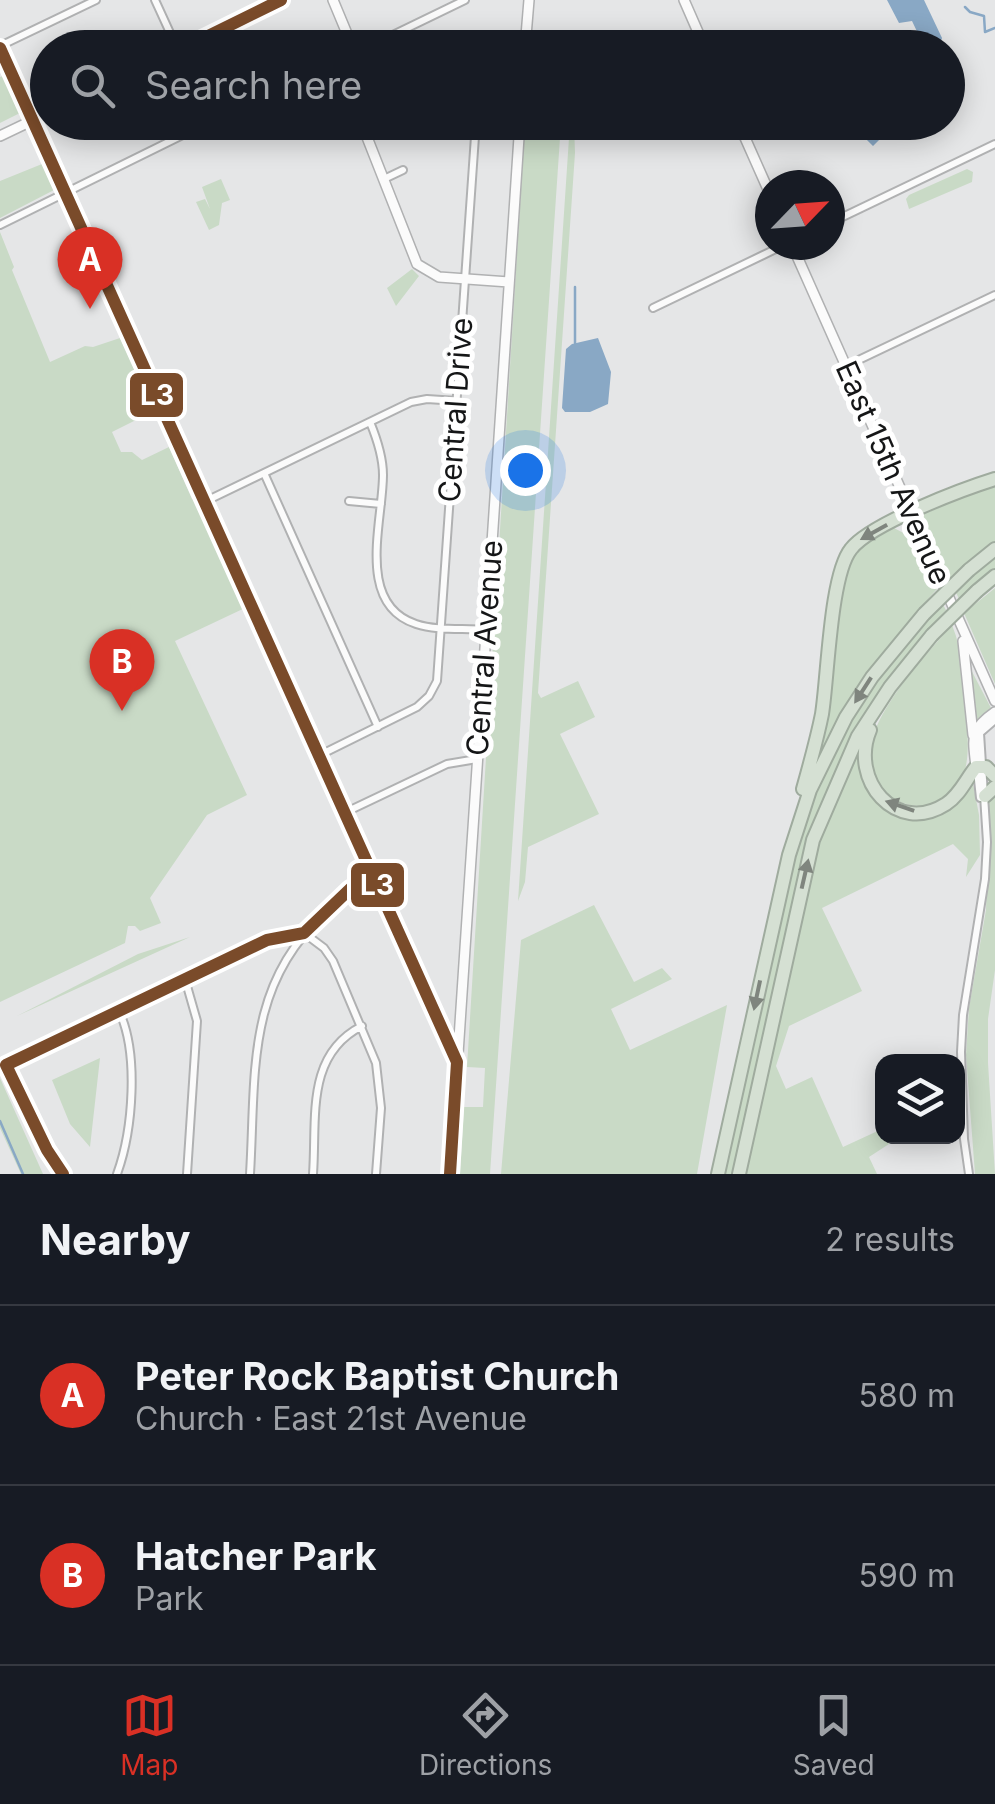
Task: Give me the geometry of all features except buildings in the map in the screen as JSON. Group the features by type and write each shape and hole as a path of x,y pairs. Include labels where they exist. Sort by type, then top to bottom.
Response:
{"highway":[{"path":"718,1174 822,714 842,567 863,537 995,479"},
{"path":"788,855 810,790 846,717 872,678 924,614 995,550"},
{"path":"739,1174 813,840 845,761 890,687 932,635 987,584"},
{"path":"890,687 863,747 864,770 876,793 899,809 934,810 956,796 979,767 995,776"}],"street":[{"path":"35,30 96,0"},
{"path":"155,0 171,30"},
{"path":"218,30 281,0"},
{"path":"333,0 346,30"},
{"path":"403,30 465,0"},
{"path":"527,30 529,0"},
{"path":"684,0 697,30"},
{"path":"30,32 0,47 30,113"},
{"path":"0,136 30,121"},
{"path":"42,140 456,1062"},
{"path":"0,225 173,140"},
{"path":"369,140 416,264 432,275 510,282"},
{"name":"Central Drive","path":"378,726 417,707 429,696 438,676 475,140"},
{"name":"Central Avenue","path":"450,1174 519,140"},
{"path":"746,140 759,170"},
{"path":"845,216 995,144"},
{"path":"384,179 403,170"},
{"path":"654,308 755,259"},
{"name":"East 15th Avenue","path":"799,260 995,702"},
{"path":"846,366 995,295"},
{"path":"204,502 417,400 457,400"},
{"path":"370,422 382,462 377,569 385,598 406,620 486,630"},
{"path":"264,474 378,726 318,756"},
{"path":"350,501 381,504"},
{"path":"961,628 973,735 979,767 990,792 985,848"},
{"path":"973,735 981,722 995,716"},
{"path":"969,1174 962,1107 962,1034 985,879 980,733 995,716"},
{"path":"344,813 446,764 478,759"},
{"path":"250,1174 262,1018 277,973 304,933 350,889 372,876"},
{"path":"62,1174 3,1067 272,938 304,933"},
{"path":"304,933 330,956 374,1054 380,1092 376,1174"},
{"path":"185,979 196,1021 186,1174"},
{"path":"117,1174 124,1146 131,1062 130,1038 119,1011"},
{"path":"314,1174 322,1067 336,1043 362,1026"}],"green space":[{"path":"3,76 20,113 0,123 0,77"},
{"path":"524,140 560,140 490,1174 460,1174 464,1107 483,1107 485,1068 467,1067"},
{"path":"569,140 575,140 538,693 541,698 578,681 595,717 560,734 599,814 528,847 525,882 518,901"},
{"path":"42,164 54,190 0,218 0,181"},
{"path":"967,169 973,172 972,182 909,209 909,195"},
{"path":"221,179 230,200 222,203 219,225 209,230 196,202 205,199 210,209 202,187"},
{"path":"0,232 50,362 85,346 120,338 152,407 112,432 121,452 132,452 142,460 169,447 192,499 198,497 247,607 175,641 247,795 207,815 150,898 161,923 140,931 128,926 125,943 0,1002"},
{"path":"412,269 419,276 396,306 387,288"},
{"path":"995,483 995,543 948,579 922,515"},
{"path":"894,528 913,538 937,589 869,673 814,766 832,677 843,576 856,550"},
{"path":"995,555 995,570 959,599 954,588"},
{"path":"995,588 995,684 964,613"},
{"path":"941,601 946,610 918,643 849,744 824,796 797,882 734,1174 723,1174 794,847 830,752 890,659"},
{"path":"952,625 966,708 965,770 955,791 940,802 921,806 902,802 885,792 873,776 869,755 875,730 899,688"},
{"path":"968,664 991,708 977,722 974,721"},
{"path":"859,749 859,767 870,792 926,816 972,778 979,815 980,855 966,877 968,859 953,844 822,908 862,991 789,1026 776,1066 786,1089 812,1077 843,1147 875,1132 875,1144 889,1144 869,1157 877,1174 745,1174 815,856"},
{"path":"995,794 995,970 988,1019 988,1063 995,1174 975,1174 966,1055 969,1008 986,910 989,803"},
{"path":"594,905 634,982 662,968 672,979 611,1009 630,1050 727,1005 697,1174 501,1174 521,940"},
{"path":"190,937 17,1016 138,954"},
{"path":"100,1058 90,1147 70,1124 52,1080"},
{"path":"0,1078 43,1174 21,1174 0,1128"}],"water":[{"path":"887,0 924,0 938,30 916,30 912,21 899,23"},
{"path":"598,338 611,372 608,404 590,412 565,412 562,408 566,349"}],"waterway":[{"path":"965,7 984,16 985,32 995,28"},
{"path":"575,287 575,343"},
{"path":"0,1121 23,1174"}],"transit line":[{"name":"L3","path":"220,30 281,0"},
{"name":"L3","path":"0,48 30,115"},
{"name":"L3","path":"41,140 457,1062 450,1174"},
{"name":"L3","path":"63,1174 47,1150 6,1065 267,940 304,933 350,889 372,876"}],"place":[{"name":"Peter Rock Baptist Church","path":"90,309"},
{"name":"Hatcher Park","path":"122,711"}]}
